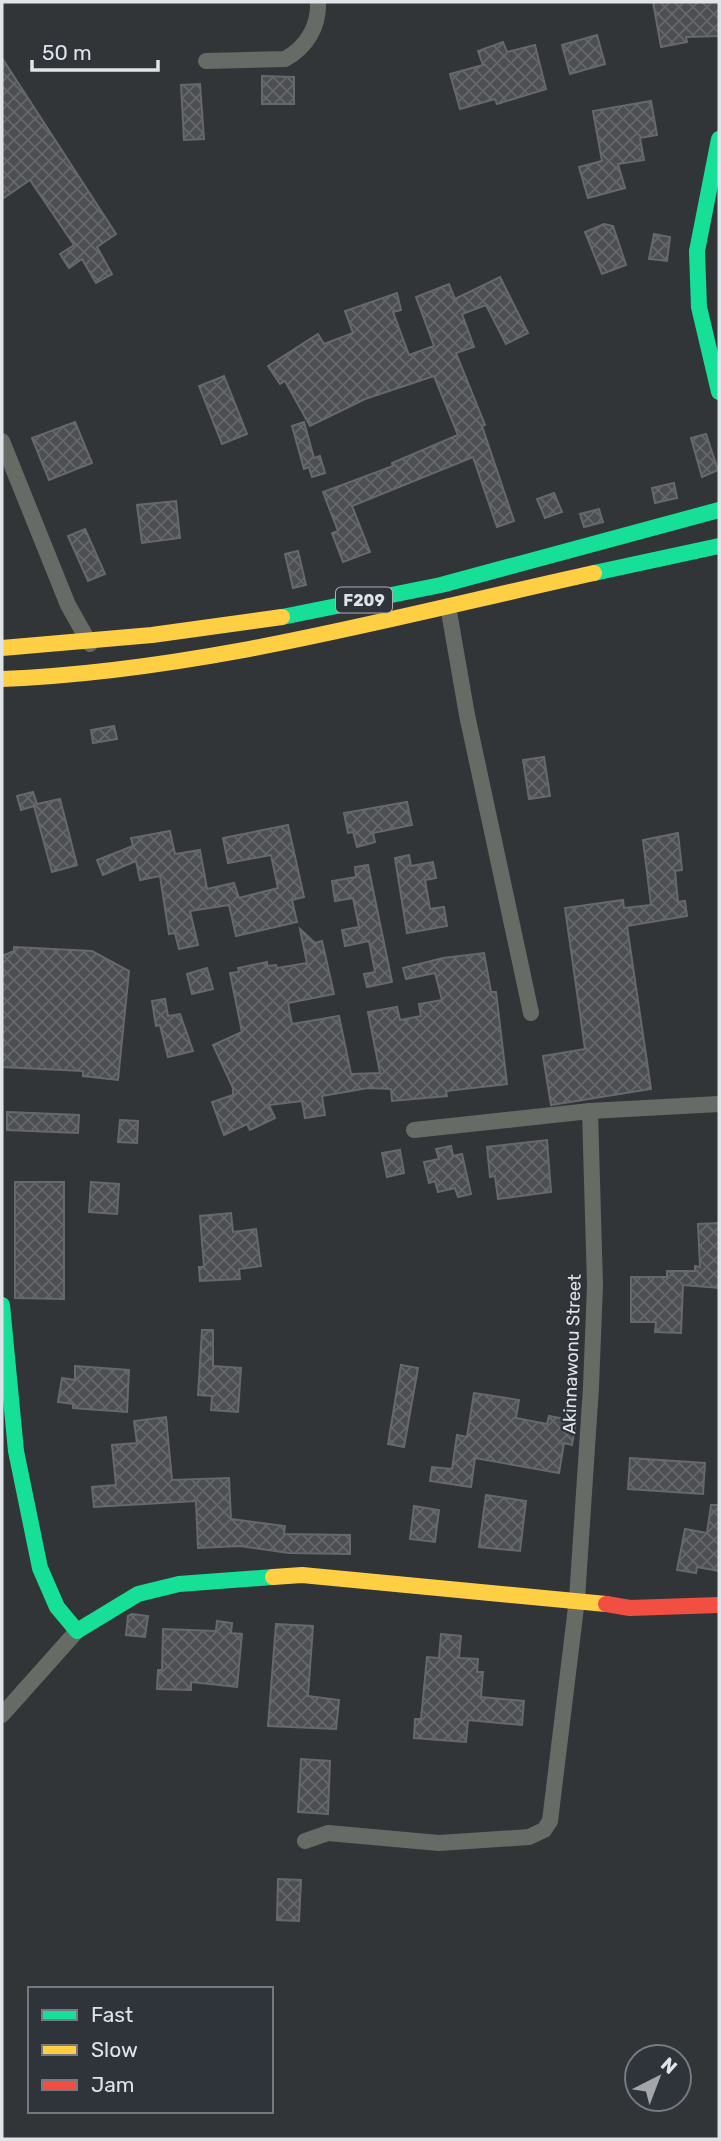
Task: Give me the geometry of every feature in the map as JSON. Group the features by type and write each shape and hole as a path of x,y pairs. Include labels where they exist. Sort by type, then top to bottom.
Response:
{"main road":[{"path":"719,139 715,149 713,217 697,251 699,306 719,392"},
{"name":"F209","path":"2,649 90,644 195,631 401,593 719,510"},
{"name":"F209","path":"2,679 81,676 204,659 719,546"},
{"path":"2,1305 9,1453 40,1568 57,1607 77,1632 138,1594 179,1584 302,1575 577,1599 630,1608 719,1605"}],"street":[{"path":"206,61 285,59 295,54 307,43 315,23 318,2"},
{"path":"2,441 68,605 90,644"},
{"path":"448,606 467,715 531,1013"},
{"path":"414,1130 590,1111 719,1104"},
{"name":"Akinnawonu Street","path":"306,1841 328,1833 439,1843 529,1837 544,1830 550,1821 577,1599 595,1285 590,1111"},
{"path":"2,1716 77,1632"}],"building":[{"path":"653,2 719,2 719,36 686,37 687,42 661,47"},
{"path":"597,35 605,64 570,74 562,45"},
{"path":"503,42 507,52 535,45 546,89 497,104 495,99 460,109 450,74 483,65 478,51"},
{"path":"2,58 116,234 97,247 112,274 96,283 82,259 69,268 60,254 74,245 30,180 2,199"},
{"path":"262,76 294,77 294,104 262,104"},
{"path":"200,84 204,139 184,140 181,85"},
{"path":"651,101 657,135 640,138 644,160 618,164 625,188 588,198 579,167 602,161 593,111"},
{"path":"604,224 613,226 626,265 602,274 585,232"},
{"path":"654,234 670,237 667,261 649,259"},
{"path":"500,277 528,333 506,344 486,305 462,314 474,347 456,353 485,425 482,426 514,521 497,527 473,457 352,506 370,552 343,562 332,533 338,531 323,492 393,466 392,463 458,435 434,376 365,399 310,426 285,381 280,384 268,366 318,334 324,344 353,333 345,311 397,293 401,310 393,312 409,355 434,346 416,297 449,284 455,299"},
{"path":"224,376 247,434 222,444 199,386"},
{"path":"75,422 92,463 49,480 32,438"},
{"path":"304,422 314,458 320,456 325,473 312,477 309,467 304,469 292,426"},
{"path":"706,434 718,470 702,477 691,438"},
{"path":"674,483 677,498 655,503 652,488"},
{"path":"554,493 562,512 545,518 537,499"},
{"path":"176,501 180,538 142,543 137,505"},
{"path":"599,509 603,522 584,527 580,514"},
{"path":"85,529 105,574 88,581 68,536"},
{"path":"298,551 306,585 293,588 285,554"},
{"path":"114,726 117,739 93,743 91,730"},
{"path":"544,757 550,796 529,799 523,760"},
{"path":"33,792 37,804 60,799 77,865 52,872 34,806 21,810 17,796"},
{"path":"407,802 412,825 373,833 375,842 357,847 353,832 348,833 344,813"},
{"path":"288,825 304,897 292,900 297,922 236,936 229,905 190,911 198,945 179,949 175,933 169,934 160,876 140,880 136,861 103,875 97,860 133,846 131,838 170,831 175,854 200,850 207,889 234,883 239,898 278,888 271,855 228,863 223,838"},
{"path":"678,833 682,870 675,871 678,902 685,901 687,916 627,926 651,1089 551,1105 543,1056 585,1049 565,908 623,900 624,908 651,905 643,840"},
{"path":"409,855 411,866 433,862 436,878 425,880 430,909 444,907 447,926 407,933 395,858"},
{"path":"368,865 392,982 367,987 364,974 375,972 369,941 345,946 342,930 359,927 353,898 335,901 332,881 356,877 355,867"},
{"path":"300,929 315,943 322,941 334,994 288,1003 292,1024 339,1016 351,1074 380,1073 368,1012 397,1007 400,1020 421,1016 419,1004 442,1000 435,973 406,979 403,968 443,958 484,953 491,992 496,992 507,1084 446,1091 447,1096 392,1101 391,1089 368,1088 322,1096 325,1115 305,1118 302,1101 269,1105 275,1118 250,1130 247,1124 224,1135 212,1102 233,1095 233,1088 213,1045 242,1032 230,973 239,972 238,968 267,962 267,966 276,965 277,968 307,963"},
{"path":"14,947 92,951 129,971 118,1080 83,1076 83,1071 2,1067 2,956 14,951"},
{"path":"207,968 213,989 192,994 187,974"},
{"path":"165,999 168,1016 180,1014 193,1051 168,1057 160,1025 156,1026 152,1001"},
{"path":"7,1112 79,1115 78,1133 7,1130"},
{"path":"120,1120 138,1121 137,1143 118,1142"},
{"path":"547,1140 551,1192 498,1199 495,1176 490,1177 487,1147"},
{"path":"451,1146 453,1156 462,1154 471,1194 458,1197 455,1188 438,1192 435,1181 429,1183 424,1162 439,1159 436,1149"},
{"path":"400,1150 404,1173 387,1177 382,1153"},
{"path":"15,1182 64,1182 64,1299 15,1298"},
{"path":"91,1182 119,1184 117,1214 89,1212"},
{"path":"231,1213 233,1232 256,1229 261,1266 239,1269 240,1279 200,1281 199,1267 204,1267 200,1216"},
{"path":"719,1223 719,1288 683,1285 681,1333 655,1332 656,1322 631,1322 631,1277 667,1277 667,1271 695,1271 695,1266 700,1267 698,1224"},
{"path":"202,1330 213,1330 213,1366 241,1368 238,1412 211,1410 212,1396 198,1395"},
{"path":"401,1365 418,1368 404,1447 388,1444"},
{"path":"75,1366 129,1370 127,1412 73,1408 73,1404 58,1402 62,1378 75,1380"},
{"path":"474,1393 519,1400 516,1418 547,1424 549,1416 576,1421 572,1445 564,1443 559,1473 475,1458 471,1487 430,1481 432,1467 452,1469 457,1435 467,1437"},
{"path":"166,1417 172,1480 229,1478 231,1519 285,1526 284,1534 350,1535 350,1554 289,1553 240,1546 198,1548 196,1501 94,1507 92,1487 116,1485 112,1445 137,1443 134,1421"},
{"path":"630,1458 705,1463 703,1494 628,1489"},
{"path":"486,1495 526,1501 520,1551 479,1547"},
{"path":"711,1505 719,1505 719,1571 697,1567 696,1573 677,1570 685,1529 707,1533"},
{"path":"414,1506 439,1510 435,1542 410,1539"},
{"path":"128,1616 148,1616 145,1637 126,1635"},
{"path":"217,1621 232,1623 231,1633 242,1634 237,1687 191,1682 191,1690 157,1689 158,1670 162,1670 163,1629 216,1631"},
{"path":"276,1624 313,1626 308,1696 339,1700 336,1729 268,1726"},
{"path":"441,1634 461,1636 459,1658 478,1659 477,1672 483,1672 481,1697 524,1701 522,1725 468,1720 466,1742 414,1738 415,1719 421,1719 427,1657 439,1658"},
{"path":"301,1759 330,1761 328,1814 298,1812"},
{"path":"278,1879 301,1880 299,1921 277,1920"}],"traffic: fast":[{"path":"719,139 697,251 699,307 719,392"},
{"path":"282,617 441,585 719,510"},
{"path":"594,573 719,546"},
{"path":"2,1305 16,1451 40,1568 57,1607 77,1631 138,1594 179,1584 273,1577"}],"traffic: slow":[{"path":"2,679 77,674 226,653 594,573"},
{"path":"2,648 152,635 282,617"},
{"path":"273,1577 302,1575 606,1604"}],"traffic: jam":[{"path":"606,1604 630,1608 719,1605"}]}
